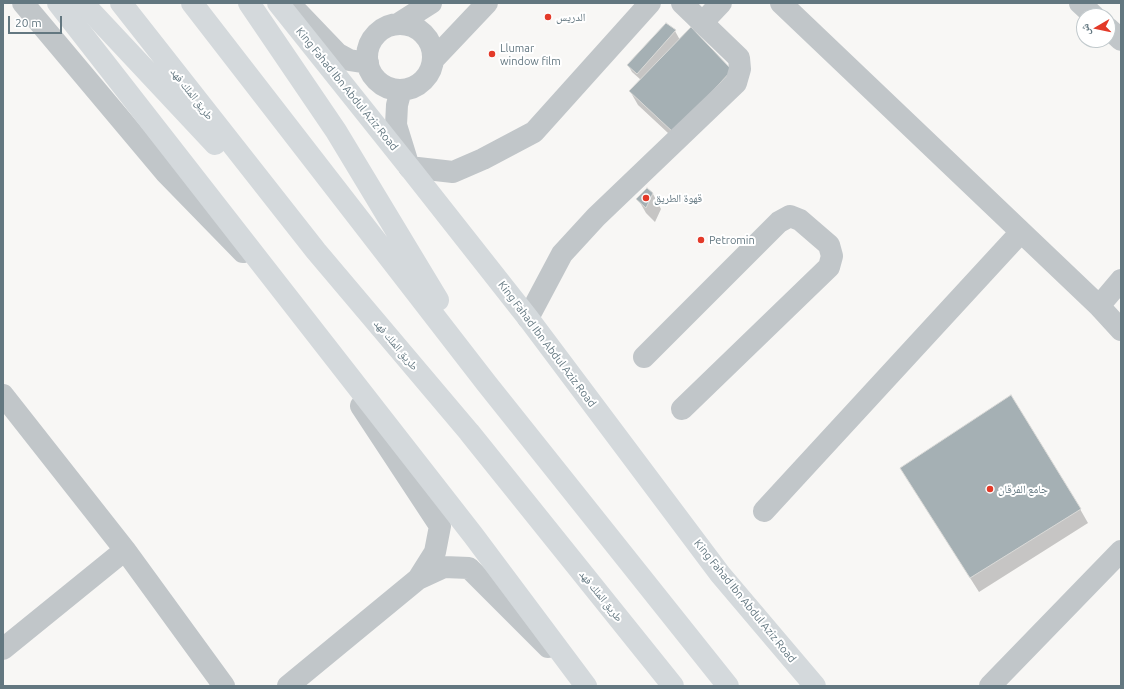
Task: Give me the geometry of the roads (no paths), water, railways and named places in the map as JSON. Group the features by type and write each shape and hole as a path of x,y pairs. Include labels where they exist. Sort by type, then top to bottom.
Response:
{"main road":[{"path":"58,3 473,535 585,684"},
{"path":"83,3 316,251"},
{"name":"طريق الملك فهد","path":"121,3 316,251 470,432 673,686"},
{"path":"192,3 487,384 728,686"},
{"path":"249,3 336,131 487,384"},
{"name":"King Fahad Ibn Abdul Aziz Road","path":"278,3 528,318 720,574 815,686"},
{"path":"720,574 800,686"}],"street":[{"path":"23,3 165,172 299,311 440,526 435,552 418,579"},
{"path":"289,3 338,54 349,60 368,63"},
{"path":"398,24 431,3"},
{"path":"432,60 487,3"},
{"path":"401,90 397,105 396,125 409,167 453,172 534,132 650,3"},
{"path":"528,318 562,254 596,217 736,83 740,69 739,58 682,3"},
{"path":"702,23 721,3"},
{"path":"781,3 1098,306 1121,330"},
{"path":"398,24 416,28 424,34 431,46 432,60 430,70 426,78 419,84 401,90 392,89 376,80 370,72 367,54 369,45 374,36 389,26 398,24"},
{"path":"644,357 779,222 790,216 800,220 829,245 832,256 829,267 682,409"},
{"path":"764,511 1021,232"},
{"path":"1098,306 1121,280"},
{"path":"3,395 124,550 224,686"},
{"path":"3,649 124,550"},
{"path":"990,686 1121,551"},
{"path":"288,686 418,579 444,567 469,568 585,684"}],"place":[{"name":"الدريس","path":"548,17"},
{"name":"Llumar window film","path":"492,54"},
{"name":"قهوة الطريق","path":"646,198"},
{"name":"Petromin","path":"701,240"},
{"name":"جامع الفرقان","path":"990,489"}]}
